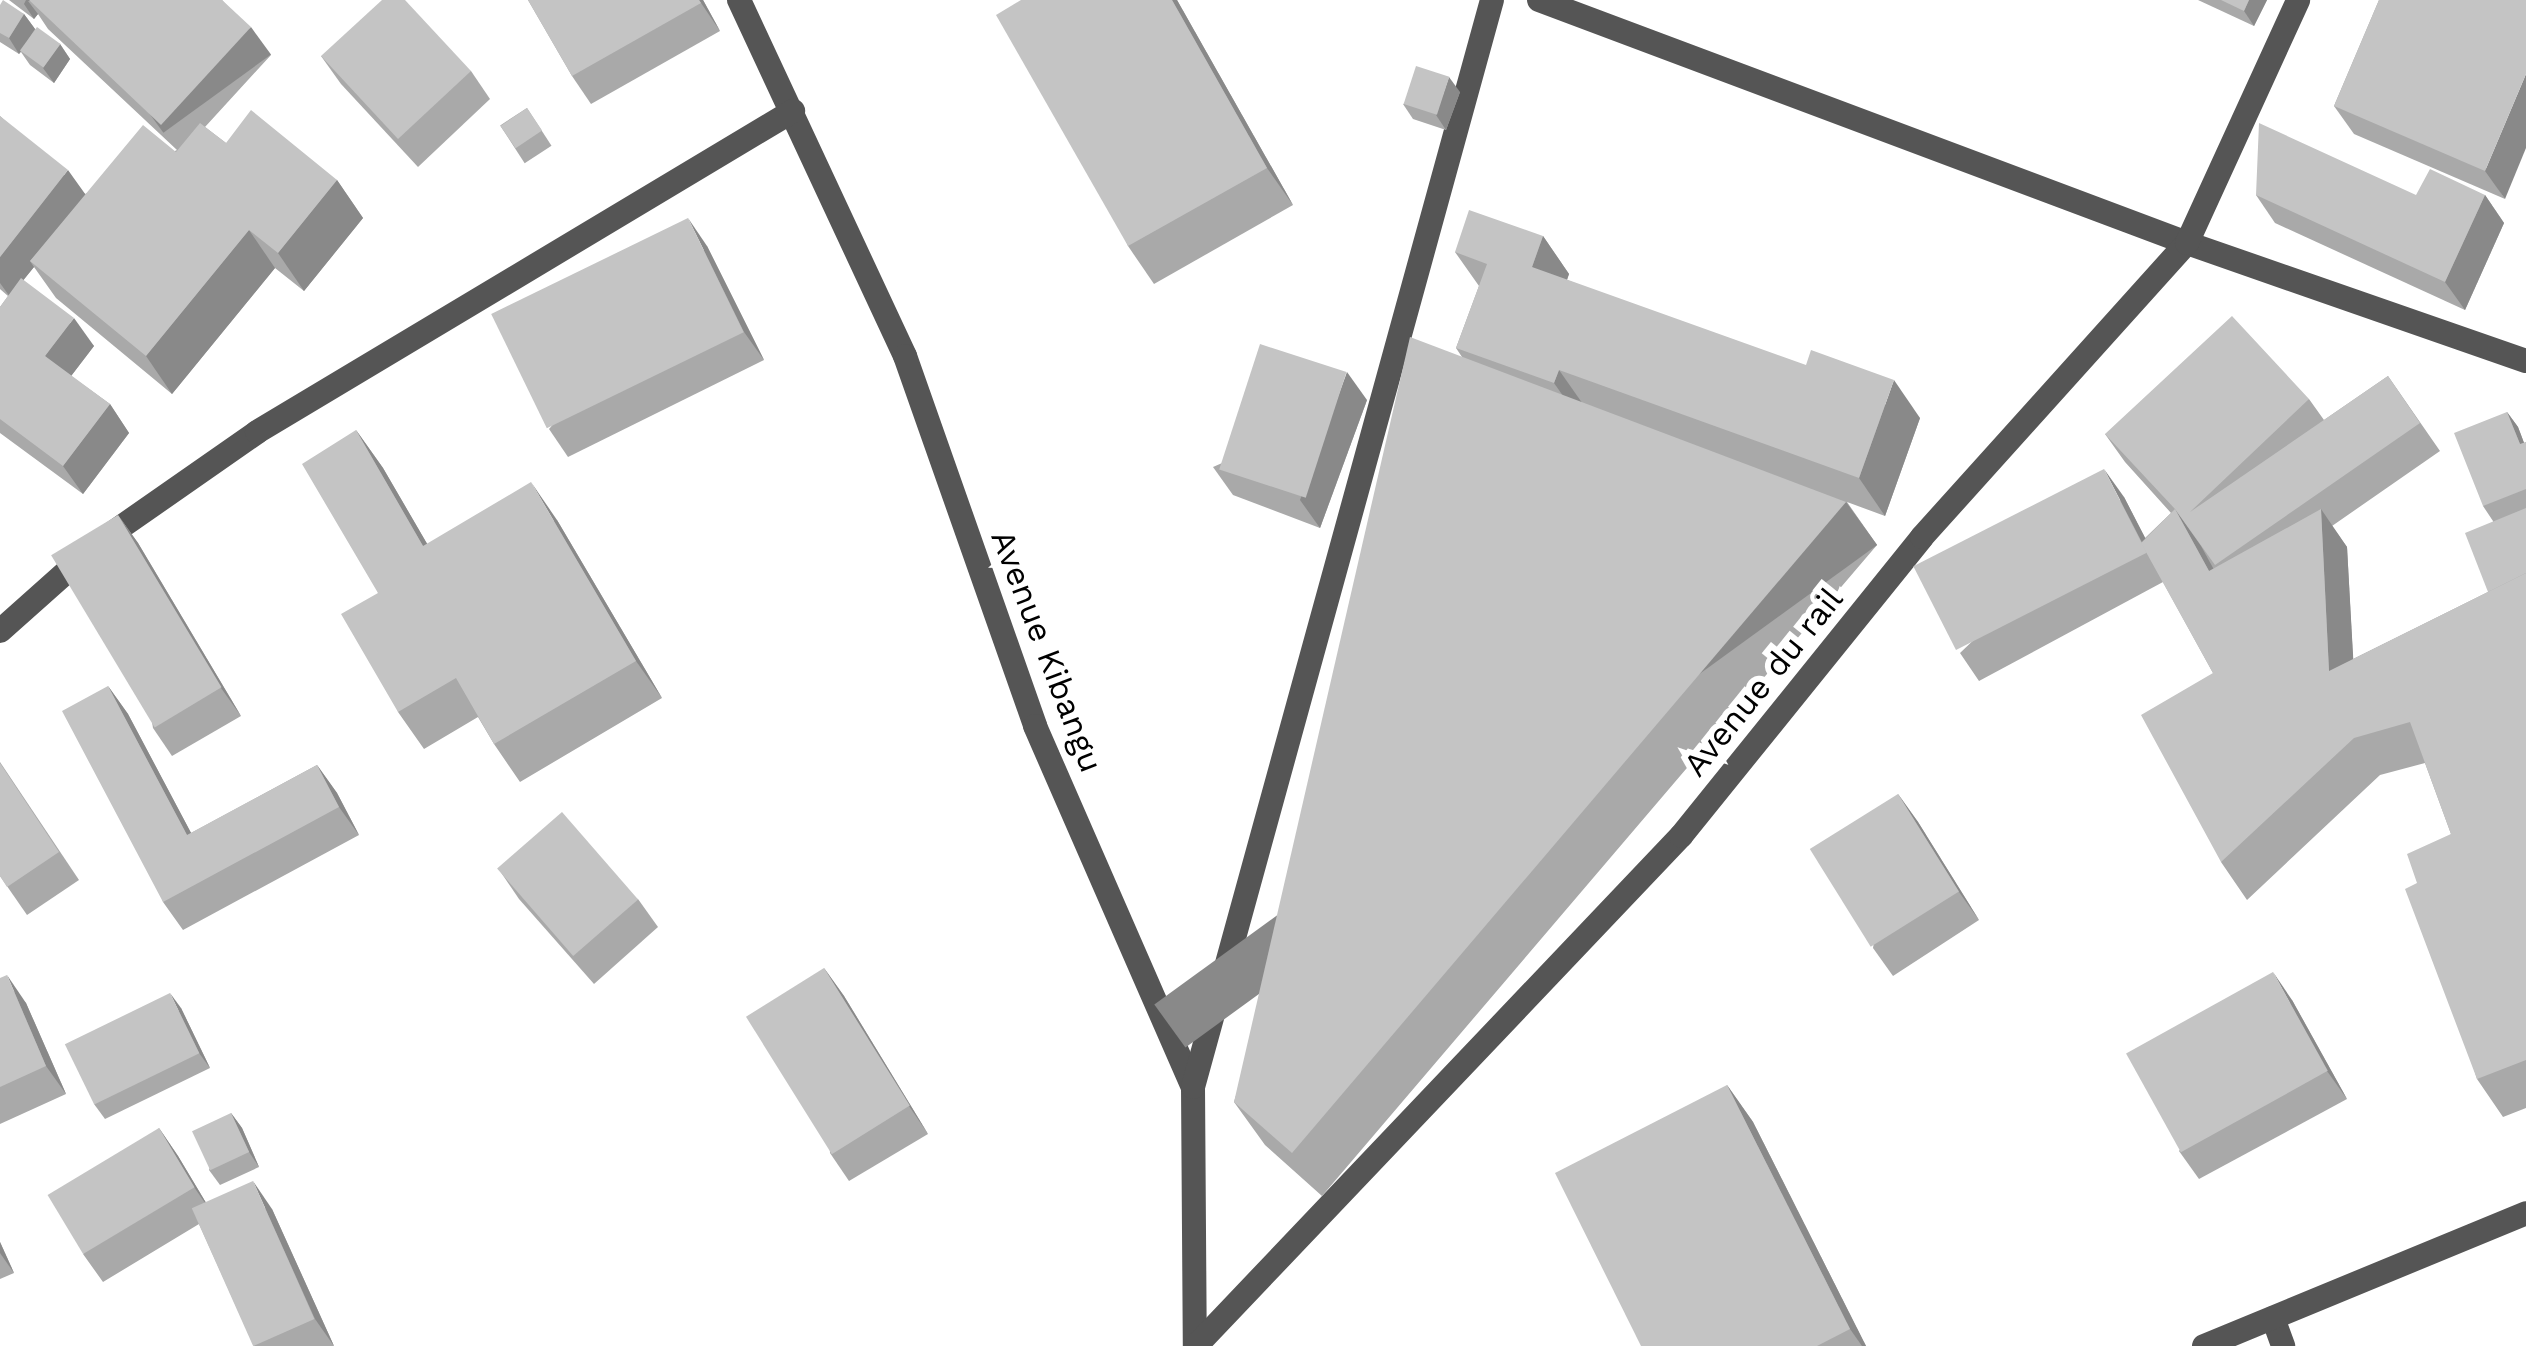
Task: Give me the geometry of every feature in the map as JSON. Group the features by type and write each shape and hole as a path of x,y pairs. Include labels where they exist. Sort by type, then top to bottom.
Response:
{"street":[{"name":"Avenue Kibangu","path":"740,0 905,356 1035,726 1193,1087 1195,1346"},
{"path":"1193,1087 1492,0"},
{"path":"1539,0 2187,243 2526,361"},
{"name":"Avenue du rail","path":"1195,1346 1682,836 1922,537 2187,243 2298,0"},
{"path":"0,631 101,541 257,432 793,111"},
{"path":"2204,1346 2526,1213"},
{"path":"2273,1318 2282,1346"}],"building":[{"path":"3,0 24,14 9,38 0,33"},
{"path":"29,0 222,0 251,27 161,125"},
{"path":"382,0 405,0 471,71 398,139 321,56"},
{"path":"528,0 699,0 701,3 572,76"},
{"path":"1021,0 1172,0 1267,168 1128,246 996,15"},
{"path":"2221,0 2249,0 2244,11"},
{"path":"2379,0 2526,0 2526,74 2485,171 2334,106"},
{"path":"37,27 60,44 43,68 20,50"},
{"path":"1416,66 1449,77 1437,115 1404,104"},
{"path":"527,108 542,130 516,148 500,126"},
{"path":"251,110 337,180 278,253 249,230 146,356 30,261 143,125 176,152 200,123 226,143"},
{"path":"0,116 68,170 0,257"},
{"path":"2259,123 2416,195 2430,169 2485,195 2445,282 2256,195"},
{"path":"1469,210 1543,236 1532,267 1806,365 1811,350 1894,380 1859,478 1559,370 1554,383 1456,348 1487,264 1455,252"},
{"path":"688,218 744,332 547,428 491,314"},
{"path":"21,278 74,318 45,356 110,404 63,466 0,419 0,307"},
{"path":"2232,316 2309,399 2190,512 2388,376 2420,423 2215,565 2175,509 2105,434"},
{"path":"1410,337 1846,502 1292,1153 1234,1102"},
{"path":"1260,344 1347,372 1306,498 1219,470"},
{"path":"2507,412 2520,444 2526,442 2526,489 2483,506 2454,433"},
{"path":"356,430 423,546 531,482 636,661 494,744 456,678 398,712 341,614 378,593 302,464"},
{"path":"2104,469 2147,553 1956,650 1913,566"},
{"path":"2526,508 2526,573 2488,592 2465,533"},
{"path":"2175,509 2209,571 2321,509 2329,671 2526,573 2526,1060 2477,1079 2405,889 2417,883 2407,854 2451,834 2410,722 2354,738 2221,862 2141,715 2213,673 2141,543"},
{"path":"118,515 222,687 155,727 51,555"},
{"path":"108,686 187,835 317,765 339,807 163,902 62,711"},
{"path":"0,763 59,852 7,887 0,876"},
{"path":"1898,794 1959,892 1871,947 1810,849"},
{"path":"562,812 638,900 573,956 497,868"},
{"path":"824,968 910,1105 832,1154 746,1017"},
{"path":"2273,972 2328,1071 2181,1152 2126,1053"},
{"path":"7,975 46,1066 0,1087 0,978"},
{"path":"170,993 199,1053 94,1105 65,1044"},
{"path":"1727,1085 1850,1329 1817,1346 1641,1346 1555,1173"},
{"path":"231,1113 249,1152 210,1170 192,1131"},
{"path":"159,1128 195,1187 83,1254 48,1195"},
{"path":"253,1181 314,1319 253,1346 192,1208"}]}
